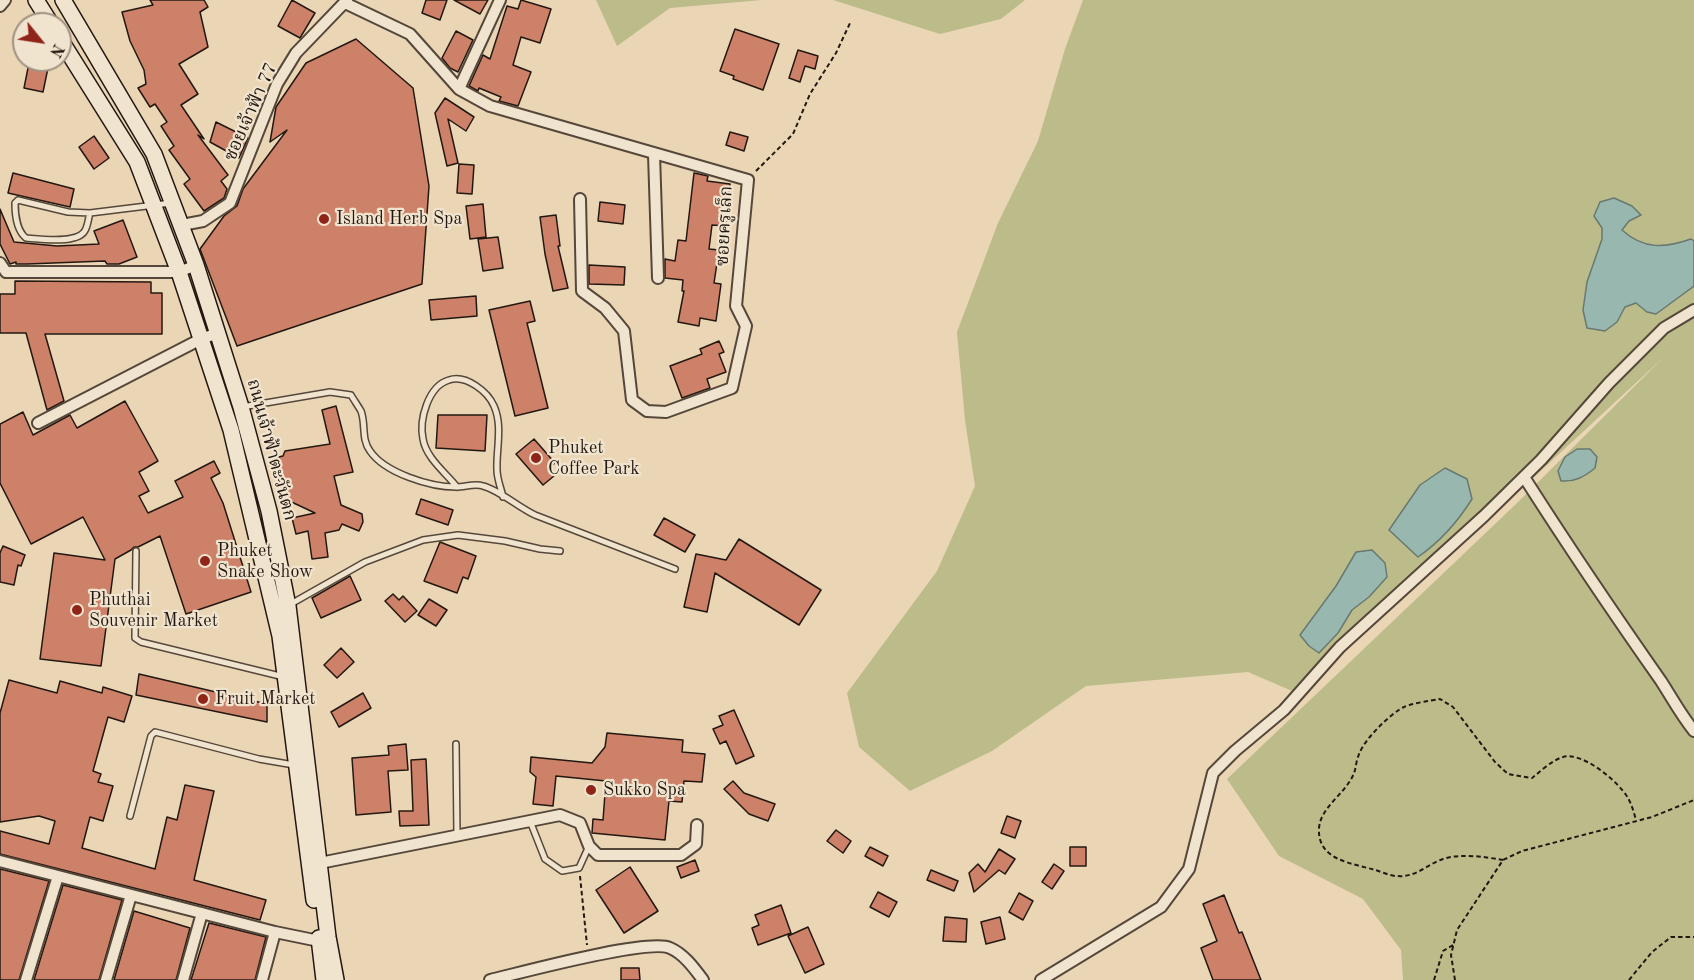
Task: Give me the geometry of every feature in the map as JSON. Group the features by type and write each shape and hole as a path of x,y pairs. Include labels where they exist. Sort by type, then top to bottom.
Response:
{"main road":[{"name":"ถนนเจ้าฟ้าตะวันตก","path":"63,0 154,154 182,225 218,333 269,511 288,606 291,678 324,980"},
{"name":"ถนนเจ้าฟ้าตะวันตก","path":"72,58 137,162 178,272 231,430 291,678"},
{"name":"ถนนเจ้าฟ้าตะวันตก","path":"302,766 320,862 328,937 336,980"}],"street":[{"path":"0,6 5,0"},
{"path":"459,89 500,0"},
{"name":"ซอยครูเล็ก","path":"346,2 410,33 459,89 490,106 748,180 736,306 746,326 732,388 666,412 647,411 632,400 624,331 605,308 582,291 580,199"},
{"name":"ซอยเจ้าฟ้า 77","path":"182,225 203,221 230,203 276,84 296,53 346,2"},
{"path":"654,154 658,278"},
{"path":"0,263 6,272 178,272 196,265"},
{"path":"1041,980 1161,907 1189,869 1213,773 1284,710 1340,647 1524,477 1609,383 1664,328 1694,310"},
{"path":"38,423 201,339 218,333"},
{"path":"1524,477 1563,539 1694,731"},
{"path":"320,862 560,815 580,823 589,846 598,855 681,855 696,844 697,825"},
{"path":"0,861 275,932 319,941"},
{"path":"26,980 58,876"},
{"path":"106,980 131,895"},
{"path":"183,980 202,913"},
{"path":"262,980 275,932"},
{"path":"490,980 630,948 669,947 692,964 703,980"}],"lane":[{"path":"90,213 87,226 80,236 69,239 26,238 21,235 15,203 18,200 68,212 90,213 173,203"},
{"path":"458,487 428,452 423,439 422,417 434,393 449,380 461,380 477,387 489,397 495,408 499,436 496,473 503,497"},
{"path":"240,407 330,392 351,395 361,412 365,444 372,454 388,468 404,476 444,486 480,484 491,488 535,515 675,569"},
{"path":"288,606 365,562 423,540 458,535 560,551"},
{"path":"136,551 135,638 141,642 291,678"},
{"path":"130,816 151,736 155,732 259,759 302,766"},
{"path":"456,744 457,835"},
{"path":"530,821 545,859 562,871 579,868 589,846"}],"path":[{"path":"748,180 793,134 810,94 836,53 851,21"},
{"path":"1503,860 1484,856 1444,859 1416,873 1398,877 1351,865 1330,855 1320,839 1319,825 1328,808 1354,776 1360,752 1377,731 1405,706 1440,699 1453,707 1495,762 1508,774 1532,778 1564,756 1576,757 1607,775 1620,788 1628,798 1636,820"},
{"path":"1455,980 1451,955 1457,930 1503,860 1522,851 1672,810 1694,800"},
{"path":"579,868 588,957"},
{"path":"1629,980 1652,952 1671,937 1694,937"},
{"path":"1434,980 1443,951 1453,945"}],"green space":[{"path":"596,0 762,0 670,8 617,46"},
{"path":"833,0 1025,0 1001,19 940,34"},
{"path":"1083,0 1694,0 1694,980 1403,980 1401,950 1363,899 1279,856 1227,779 1515,505 1664,357 1299,694 1248,672 1086,686 992,751 910,791 859,747 847,693 937,571 975,486 965,420 957,332 998,223 1038,141 1065,49"}],"water":[{"path":"1614,198 1632,206 1641,215 1629,221 1622,230 1638,241 1664,245 1691,239 1694,241 1694,286 1656,314 1647,312 1636,303 1625,307 1617,322 1605,331 1587,328 1583,310 1587,282 1602,239 1602,228 1594,216 1600,202"},
{"path":"1577,449 1590,449 1597,457 1595,468 1579,478 1561,481 1558,471 1565,457"},
{"path":"1445,468 1467,479 1472,499 1448,531 1418,557 1389,530 1420,485"},
{"path":"1372,550 1385,563 1387,577 1369,597 1352,610 1338,633 1319,653 1300,635 1336,586 1356,552"}],"building":[{"path":"150,0 204,0 208,7 200,12 208,47 179,64 198,94 181,105 204,139 198,135 228,175 221,181 227,189 224,198 204,211 184,184 190,179 169,150 174,146 161,126 167,122 155,104 150,107 138,88 146,84 144,70 130,41 122,12 153,5"},
{"path":"292,0 315,13 300,38 278,26"},
{"path":"426,0 447,0 440,20 422,13"},
{"path":"454,0 488,0 480,14"},
{"path":"521,0 551,9 540,43 521,37 513,65 531,72 518,106 499,101 501,97 479,88 478,91 469,86 483,55 490,59 507,6 518,9"},
{"path":"735,29 779,44 763,90 733,79 734,76 720,71"},
{"path":"456,31 473,40 458,72 450,68 442,58"},
{"name":"Island Herb Spa","path":"356,39 413,88 429,186 422,284 237,346 200,249 224,216 237,206 243,189 287,130 270,142 276,107 306,63"},
{"path":"798,50 818,56 815,69 805,66 800,82 789,78"},
{"path":"27,72 47,72 43,92 24,88"},
{"path":"445,98 474,117 466,131 448,119 458,163 447,166 435,113"},
{"path":"216,122 248,138 239,158 210,142"},
{"path":"730,132 748,137 744,151 726,145"},
{"path":"94,136 109,158 94,169 79,147"},
{"path":"459,164 474,165 472,194 457,193"},
{"path":"13,173 74,189 70,207 8,193"},
{"path":"694,173 708,176 707,181 730,184 726,226 712,225 709,249 719,250 714,283 721,284 716,321 700,318 699,326 678,322 684,291 682,291 683,280 665,278 665,259 675,261 678,240 686,241"},
{"path":"600,202 625,205 623,224 598,221"},
{"path":"483,204 486,237 470,239 466,206"},
{"path":"0,209 14,242 57,246 99,244 94,231 123,220 137,257 119,264 107,264 105,261 27,264 16,264 16,262 10,264 0,244"},
{"path":"556,215 560,246 558,246 568,288 553,291 540,217"},
{"path":"498,237 503,268 483,271 478,239"},
{"path":"589,265 625,267 624,285 589,284"},
{"path":"15,281 151,282 151,293 162,293 162,334 45,334 64,401 47,410 26,333 0,333 0,294 15,294"},
{"path":"476,296 477,316 431,320 429,300"},
{"path":"530,301 535,321 527,323 548,408 515,416 489,310"},
{"path":"719,341 724,352 719,354 726,372 707,379 710,388 682,398 670,366 702,354 700,349"},
{"path":"125,401 158,461 139,472 149,491 139,496 148,513 183,497 175,481 214,461 220,473 211,478 223,503 251,592 186,614 160,536 134,547 115,559 101,666 40,659 54,553 105,560 83,517 31,544 0,483 0,424 23,412 33,435 70,415 77,428"},
{"path":"336,406 353,472 334,476 341,505 362,514 363,522 359,531 342,524 339,530 325,533 328,557 312,559 308,531 296,534 292,518 315,513 283,498 274,458 283,456 285,451 330,444 322,410"},
{"path":"438,415 487,415 485,451 436,448"},
{"name":"Phuket Coffee Park","path":"534,439 555,463 548,469 554,476 543,485 516,454"},
{"path":"421,499 453,510 448,525 416,514"},
{"path":"664,518 695,535 685,552 654,535"},
{"path":"739,539 821,590 799,625 715,573 707,612 684,607 696,554 726,560"},
{"path":"440,542 476,556 468,579 463,577 457,593 424,581"},
{"path":"3,546 25,555 21,566 18,565 14,585 0,582 0,553"},
{"path":"350,576 361,600 321,618 312,598"},
{"path":"393,594 399,600 403,596 417,611 405,622 385,601"},
{"path":"429,599 447,610 436,626 418,615"},
{"path":"341,648 354,662 337,678 324,665"},
{"name":"Fruit Market","path":"139,674 267,704 267,722 136,695"},
{"path":"9,680 57,693 60,681 102,693 103,687 132,696 124,722 108,717 93,771 101,774 98,782 113,786 103,821 90,817 82,848 155,869 167,817 177,820 185,785 214,791 194,880 266,900 260,920 0,854 0,831 49,844 55,821 39,816 0,822 0,713"},
{"path":"363,693 371,708 339,727 331,712"},
{"path":"734,710 754,756 736,764 726,741 720,744 713,729 723,725 719,716"},
{"path":"607,733 683,740 682,752 705,754 702,782 684,781 682,802 669,801 665,840 592,833 593,819 603,820 606,781 556,776 553,806 533,804 536,777 530,772 531,757 592,763 605,747"},
{"path":"406,744 408,770 388,771 391,812 356,815 352,758 389,755 388,746"},
{"path":"426,759 429,825 400,826 399,811 413,811 411,760"},
{"path":"733,781 744,793 775,804 768,821 749,814 724,789"},
{"path":"1007,816 1021,821 1015,838 1001,833"},
{"path":"836,830 851,841 843,853 827,841"},
{"path":"870,847 888,856 883,866 865,856"},
{"path":"1070,847 1086,847 1086,866 1070,866"},
{"path":"999,849 1015,859 1005,874 999,870 974,892 969,873 978,864 985,872"},
{"path":"695,860 699,871 681,878 677,867"},
{"path":"1054,864 1064,871 1052,889 1042,882"},
{"path":"630,867 658,911 624,933 596,890"},
{"path":"0,869 49,881 19,980 0,980"},
{"path":"931,870 958,881 954,891 927,880"},
{"path":"63,885 122,900 99,980 34,980"},
{"path":"878,892 897,902 889,917 870,907"},
{"path":"1019,893 1033,901 1023,920 1009,912"},
{"path":"1224,895 1261,980 1213,980 1201,948 1217,941 1203,904"},
{"path":"781,905 791,933 758,945 752,928 759,925 755,915"},
{"path":"134,911 190,928 176,980 114,980"},
{"path":"945,917 967,919 966,942 943,941"},
{"path":"1000,917 1005,939 986,944 981,922"},
{"path":"209,923 266,937 255,980 191,980"},
{"path":"808,927 824,964 805,973 788,936"},
{"path":"621,968 639,968 640,980 621,980"}],"place":[{"name":"Island Herb Spa","path":"324,219"},
{"name":"Phuket Coffee Park","path":"536,458"},
{"name":"Phuket Snake Show","path":"205,561"},
{"name":"Phuthai Souvenir Market","path":"77,610"},
{"name":"Fruit Market","path":"203,699"},
{"name":"Sukko Spa","path":"591,790"}]}
